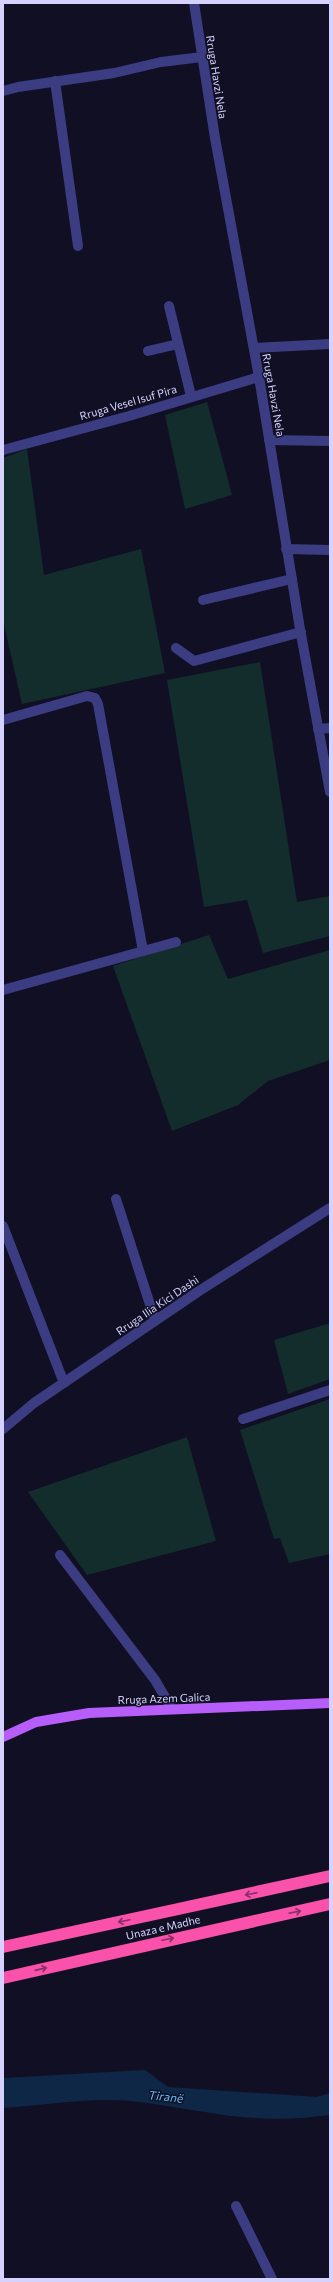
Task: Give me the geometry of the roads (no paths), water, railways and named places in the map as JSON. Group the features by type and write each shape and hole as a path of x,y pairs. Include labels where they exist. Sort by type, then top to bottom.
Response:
{"highway":[{"name":"Unaza e Madhe","path":"3,1948 330,1876"},
{"name":"Unaza e Madhe","path":"3,1978 330,1904"}],"main road":[{"name":"Rruga Azem Galica","path":"3,1737 36,1722 71,1714 330,1703"}],"street":[{"name":"Rruga Havzi Nela","path":"194,3 214,138 254,348 286,549 330,792"},
{"path":"3,91 55,81 114,73 160,62 202,57"},
{"path":"55,81 78,246"},
{"path":"169,306 190,396"},
{"path":"148,351 178,344"},
{"path":"254,348 330,344"},
{"name":"Rruga Vesel Isuf Pira","path":"3,450 130,416 190,396 259,377"},
{"path":"269,440 330,440"},
{"path":"286,549 330,550"},
{"path":"203,600 292,579"},
{"path":"176,648 194,661 301,632"},
{"path":"3,720 87,696 95,698 98,704 143,951"},
{"path":"318,729 330,728"},
{"path":"3,990 176,942"},
{"path":"116,1199 155,1320"},
{"name":"Rruga Ilia Kici Dashi","path":"3,1429 34,1403 155,1320 287,1234 330,1208"},
{"path":"3,1226 64,1383"},
{"path":"243,1419 330,1390"},
{"path":"60,1555 154,1680 172,1709"},
{"path":"236,2206 272,2279"}],"water":[{"name":"Tiranë","path":"145,2070 168,2087 317,2097 330,2093 330,2115 302,2118 260,2118 218,2114 142,2102 115,2100 83,2101 3,2108 3,2078"}]}
